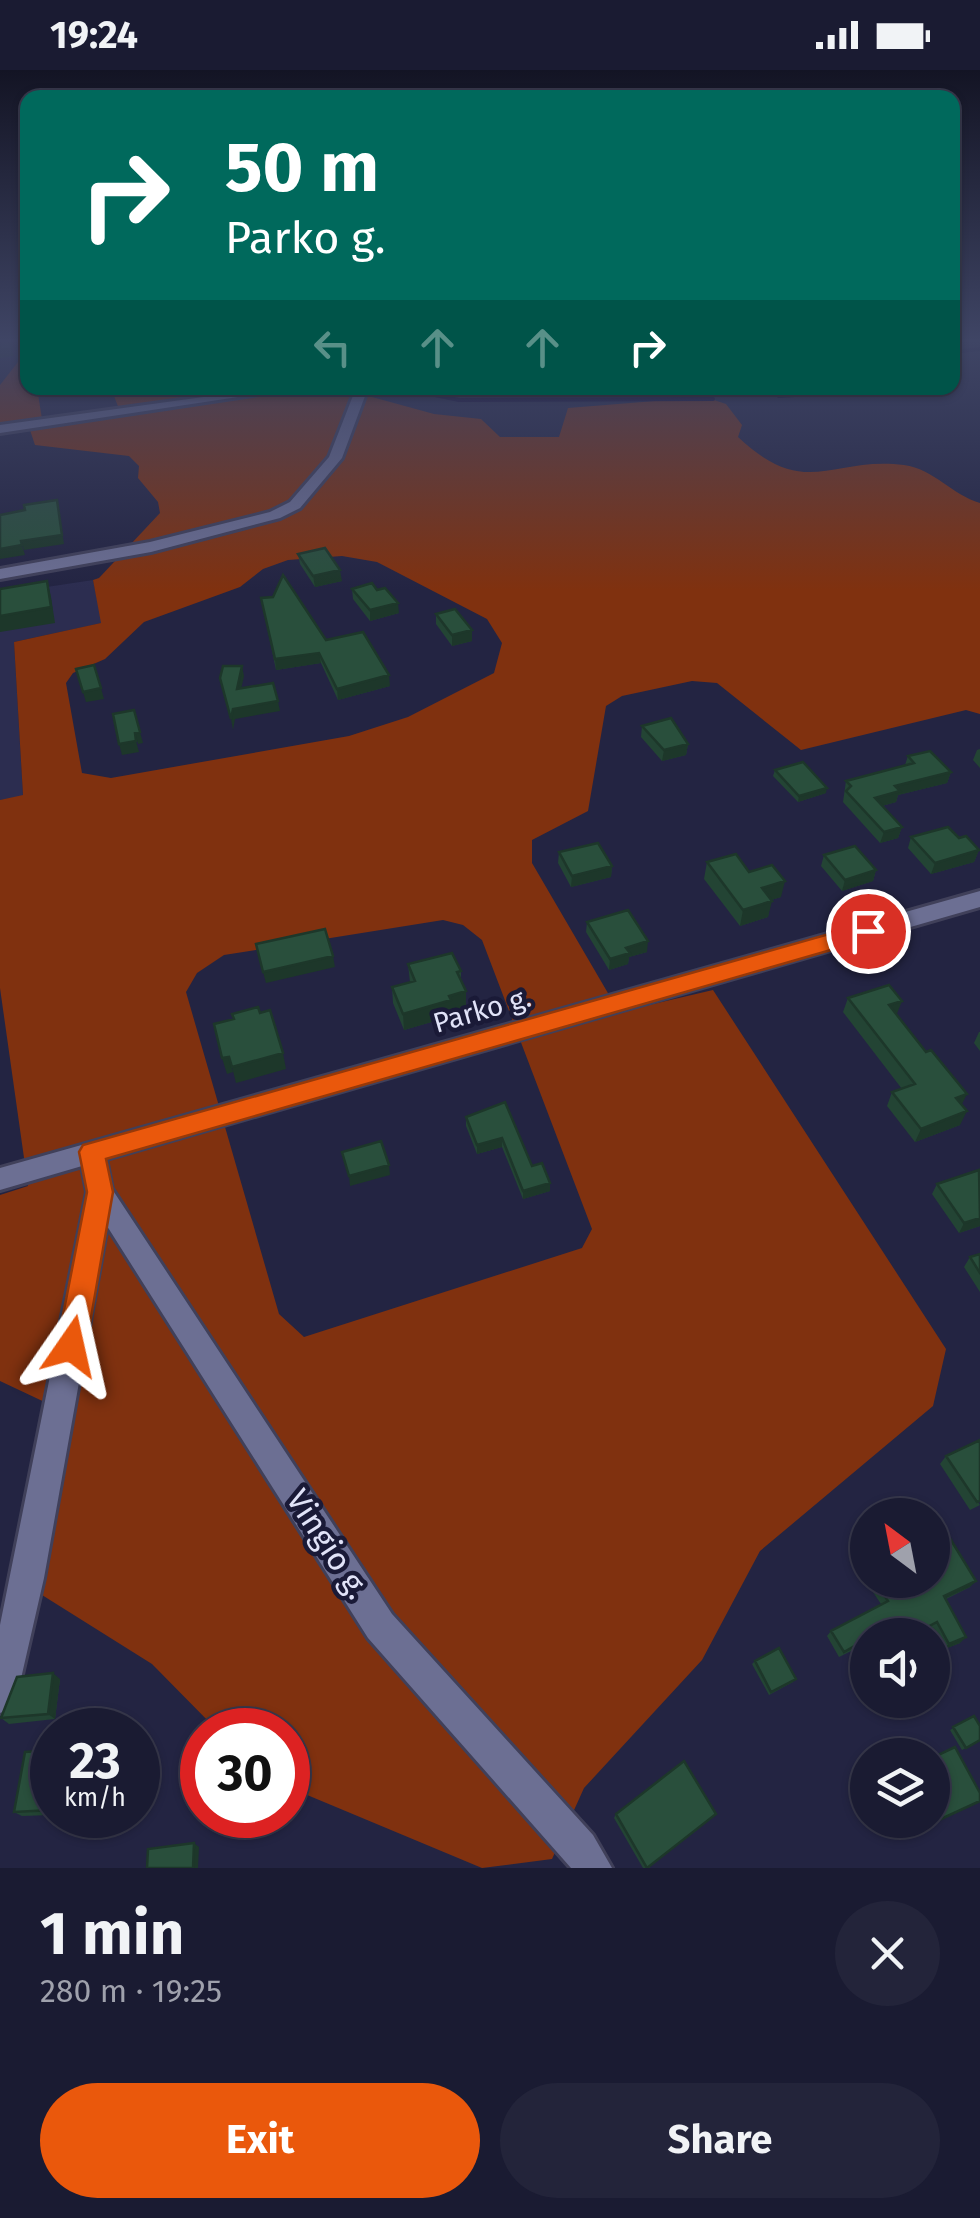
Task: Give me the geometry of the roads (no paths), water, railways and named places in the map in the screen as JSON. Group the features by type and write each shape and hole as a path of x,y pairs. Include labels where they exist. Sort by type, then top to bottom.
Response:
{"street":[{"path":"0,430 56,422"},
{"path":"0,574 151,547 295,506 335,458 349,422"},
{"name":"Parko g.","path":"0,1179 980,899"},
{"path":"0,1696 28,1578 100,1192 92,1152"},
{"name":"Vingio g.","path":"100,1192 380,1626 580,1848 593,1868"}]}
